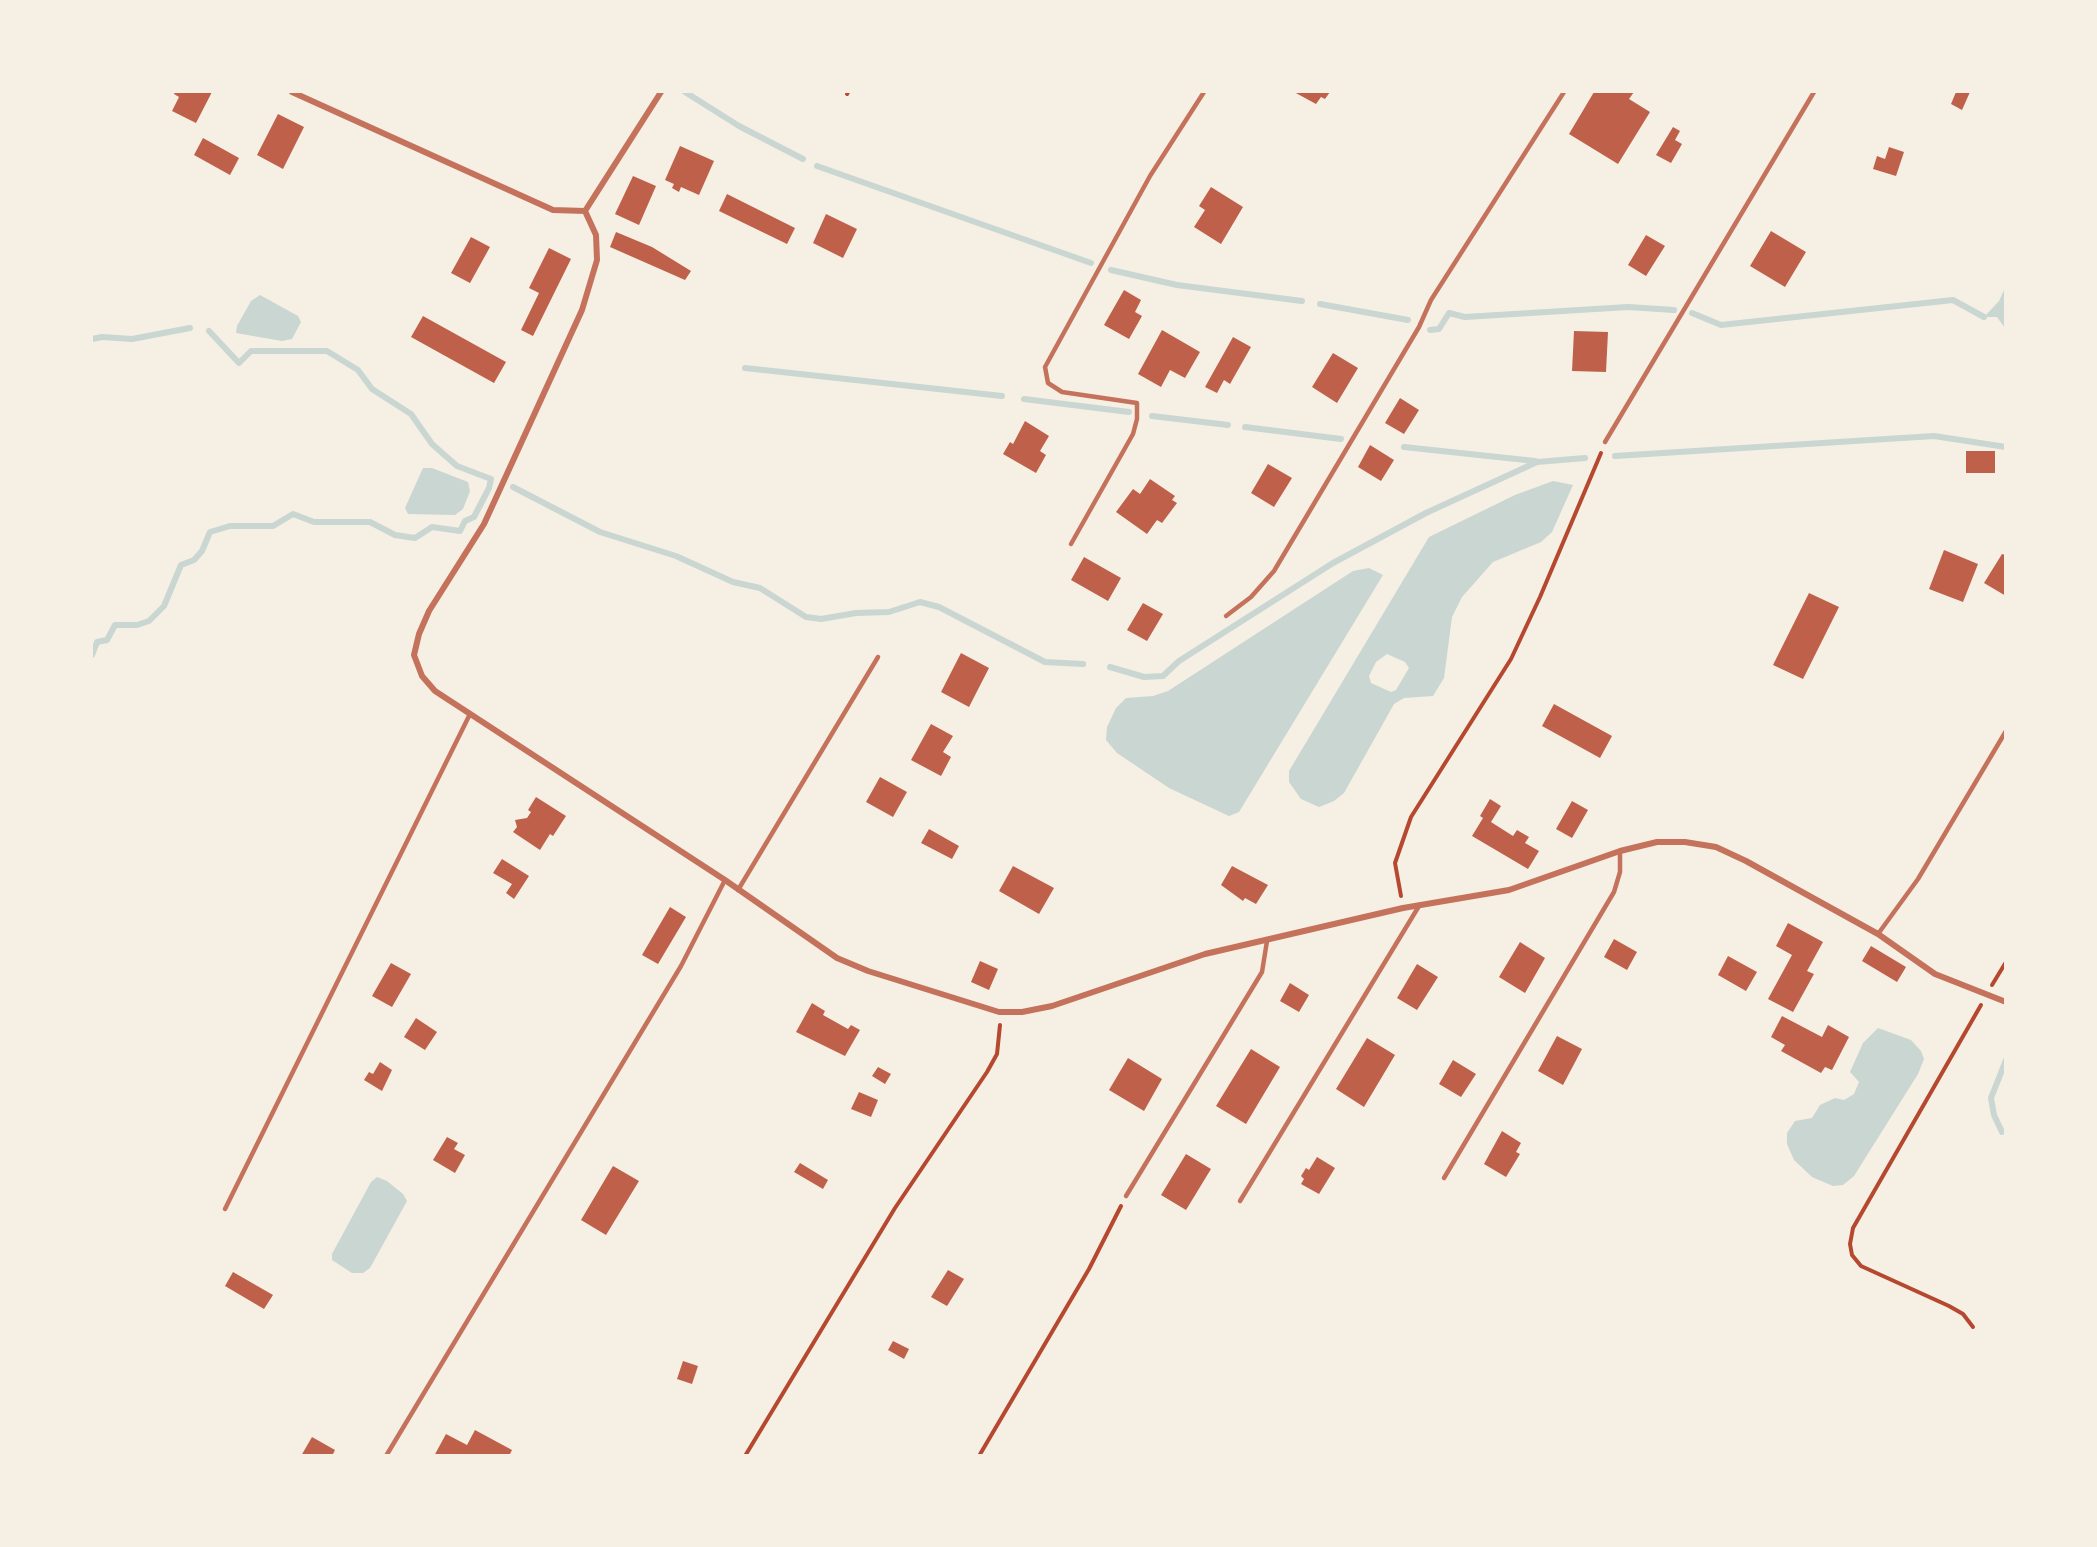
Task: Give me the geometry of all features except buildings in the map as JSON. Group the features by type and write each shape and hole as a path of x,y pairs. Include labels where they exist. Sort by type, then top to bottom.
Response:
{"street":[{"path":"292,92 553,210 585,212"},
{"path":"585,212 660,92"},
{"path":"585,212 596,235 597,260 582,310 484,524 429,611 419,634 414,655 422,676 435,691 725,880 837,958 868,971 999,1012 1022,1012 1052,1006 1205,954 1403,908 1509,890 1620,851 1657,842 1685,842 1716,847 1878,934 1935,974 1985,996 2006,1002"}],"lane":[{"path":"1071,544 1133,434 1137,419 1137,403 1062,392 1048,383 1045,367 1150,176 1204,92"},
{"path":"1226,616 1251,597 1274,571 1419,327 1431,300 1564,92"},
{"path":"1605,442 1814,92"},
{"path":"738,890 878,657"},
{"path":"225,1209 470,714"},
{"path":"1878,934 1918,879 2006,731"},
{"path":"1444,1178 1614,892 1620,872 1620,851"},
{"path":"386,1455 681,966 725,880"},
{"path":"1240,1201 1419,906"},
{"path":"1126,1196 1262,972 1268,941"}],"path":[{"path":"1403,908 1395,863 1411,817 1511,660 1605,442"},
{"path":"1973,1327 1963,1314 1949,1306 1861,1266 1852,1255 1850,1244 1853,1228 2006,962"},
{"path":"745,1455 895,1208 987,1072 997,1054 1001,1036 999,1012"},
{"path":"979,1455 1089,1269 1126,1196"}],"shaded area":[{"path":"2005,288 2005,328 1997,317 1984,317 1999,301"},
{"path":"260,295 298,316 301,322 292,339 282,341 236,333 237,326 251,301"},
{"path":"423,468 432,468 468,482 470,491 463,509 455,515 408,514 405,508"},
{"path":"1553,481 1573,485 1552,532 1541,542 1493,562 1462,597 1452,617 1444,678 1433,696 1404,698 1394,704 1344,793 1334,801 1319,807 1301,799 1289,782 1289,771 1429,537 1515,495","holes":["1387,654 1405,662 1409,668 1396,690 1391,692 1371,683 1369,676 1376,662"]},
{"path":"1369,568 1383,575 1239,812 1229,816 1169,788 1117,753 1106,740 1107,727 1116,708 1126,698 1153,696 1168,691 1353,571"},
{"path":"1878,1028 1911,1040 1921,1051 1924,1059 1918,1074 1854,1176 1843,1185 1833,1186 1812,1177 1794,1160 1787,1144 1787,1133 1795,1121 1812,1118 1820,1105 1835,1098 1844,1100 1854,1094 1859,1082 1850,1072 1863,1043"},
{"path":"377,1177 387,1181 403,1194 407,1201 370,1268 363,1273 352,1273 332,1260 332,1254 371,1182"}],"waterway":[{"path":"685,92 739,126 803,159"},
{"path":"817,166 1091,263"},
{"path":"1111,270 1177,285 1302,301"},
{"path":"1692,313 1721,325 1953,300 1984,317"},
{"path":"1320,304 1408,320"},
{"path":"1430,330 1439,329 1449,313 1465,317 1628,307 1674,310"},
{"path":"92,339 102,337 132,339 190,328"},
{"path":"92,655 97,642 107,640 115,625 137,625 149,621 164,606 181,565 194,560 202,551 210,532 230,526 273,526 293,514 314,522 370,522 395,535 415,538 432,527 460,531 465,521 474,517 489,488 491,479 457,466 432,444 411,414 372,389 358,370 327,351 251,351 239,363 209,331"},
{"path":"745,368 1002,396"},
{"path":"1024,399 1129,412"},
{"path":"1152,416 1228,425"},
{"path":"1245,427 1341,439"},
{"path":"1615,456 1934,436 2006,447"},
{"path":"1404,447 1535,461"},
{"path":"1110,667 1144,677 1163,676 1179,661 1333,563 1426,513 1537,462 1585,458"},
{"path":"513,487 600,532 676,556 733,582 760,588 806,617 821,619 856,613 889,612 920,602 939,607 1045,662 1083,664"},
{"path":"2002,1132 1994,1115 1991,1098 2006,1060"}]}
